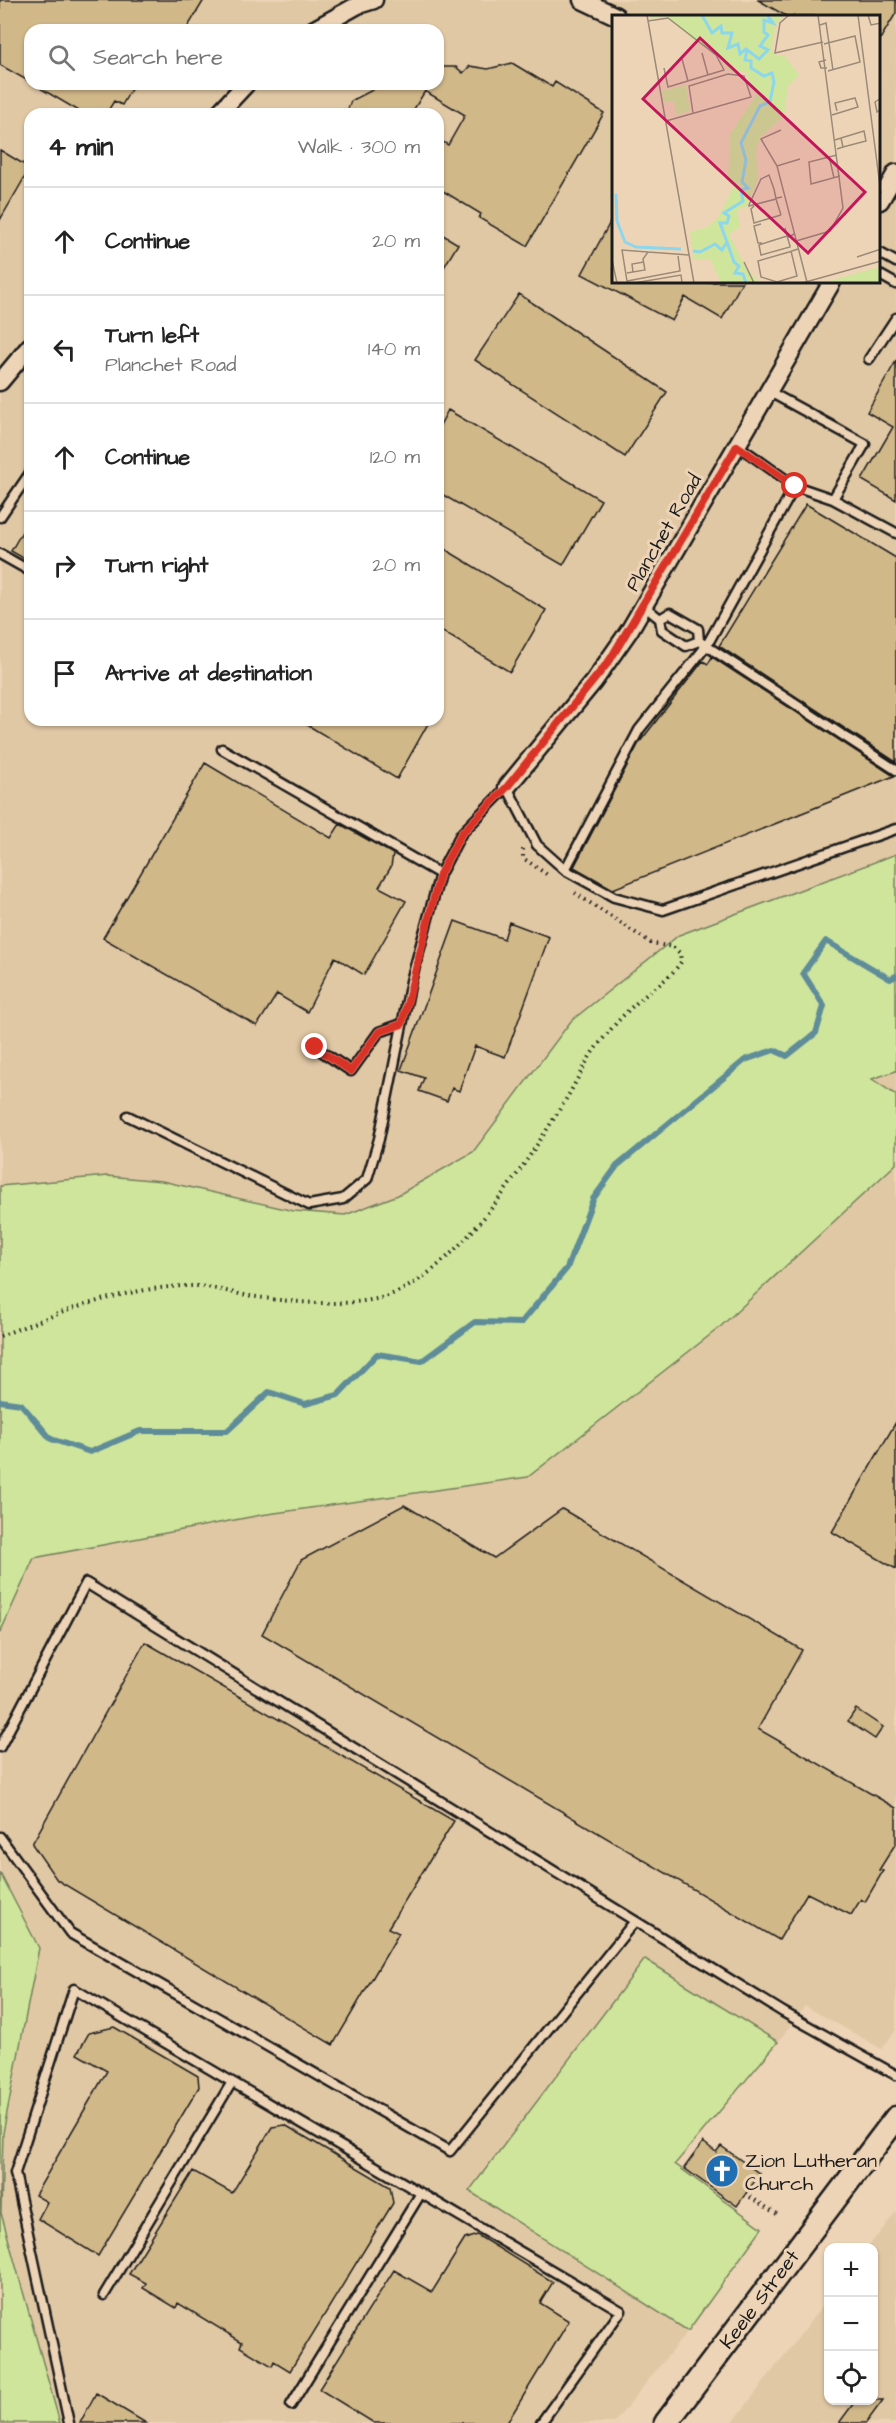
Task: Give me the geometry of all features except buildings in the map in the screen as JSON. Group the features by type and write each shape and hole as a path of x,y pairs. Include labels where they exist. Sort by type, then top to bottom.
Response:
{"main road":[{"name":"Keele Street","path":"666,2423 896,2118"}],"street":[{"path":"324,24 358,5 374,0"},
{"path":"582,0 614,15"},
{"path":"224,108 240,90"},
{"path":"881,196 889,175"},
{"name":"Planchet Road","path":"507,787 604,667 644,606 831,284"},
{"path":"0,382 24,353"}],"lane":[{"path":"881,254 896,262"},
{"path":"881,276 896,284"},
{"path":"869,359 896,318"},
{"path":"768,391 865,444 833,499"},
{"path":"737,446 795,486 833,499 896,533"},
{"path":"0,517 24,482"},
{"path":"565,870 639,730 703,643 795,486"},
{"path":"0,554 24,568"},
{"path":"644,606 660,619 662,630 686,646 703,643"},
{"path":"660,619 670,613 698,629 703,643 896,770"},
{"path":"222,749 440,874"},
{"path":"128,1116 309,1205 343,1199 367,1179 379,1139 402,1024 440,874 461,834 507,787 537,845 565,870 614,897 663,910 896,829"},
{"path":"315,1047 351,1071 379,1032 402,1024"},
{"path":"0,1747 86,1583 783,2012 896,2075"},
{"path":"0,1837 70,1933 450,2151 635,1921"},
{"path":"69,2423 15,2173 74,1989 621,2311 541,2423"},
{"path":"104,2295 232,2082"},
{"path":"291,2405 420,2193"}],"path":[{"path":"0,1336 65,1311 164,1288 198,1286 295,1301 341,1303 378,1299 402,1288 460,1246 491,1209 532,1153 596,1048 634,1004 676,969 681,962 680,953 674,947"},
{"path":"750,2198 777,2214"}],"shaded area":[{"path":"0,0 896,0 896,854 679,935 571,1021 473,1152 398,1195 345,1215 294,1211 162,1181 107,1176 0,1186"},
{"path":"896,1071 896,1095 872,1078"},
{"path":"896,1164 896,2030 882,2049 805,2006 778,2042 645,1959 469,2192 688,2331 614,2423 60,2423 1,2213 3,2133 39,1948 0,1873 0,1633 34,1558 261,1515 719,1328"},
{"path":"896,2212 896,2423 732,2423 824,2304 824,2405 878,2405 878,2243 871,2243"}],"green space":[{"path":"896,854 896,1071 872,1079 896,1095 896,1164 719,1328 528,1477 261,1515 34,1558 0,1633 0,1186 107,1176 162,1181 294,1211 345,1215 398,1195 473,1152 571,1021 679,935"},
{"path":"0,1873 39,1948 3,2133 1,2213 60,2423 0,2423"},
{"path":"645,1959 778,2042 675,2164 762,2228 688,2331 469,2191"}],"waterway":[{"path":"0,1401 21,1404 51,1439 90,1452 140,1431 227,1431 269,1392 305,1404 338,1395 377,1354 422,1361 475,1322 521,1323 567,1268 593,1199 617,1166 745,1060 774,1050 787,1056 816,1033 824,1006 803,973 826,941 890,979 896,976"}],"place":[{"name":"Zion Lutheran Church","path":"722,2171"}],"route":[{"path":"315,1047 351,1071 379,1032 402,1024 411,981 440,874 461,834 507,787 610,660 737,446 795,486"}]}
